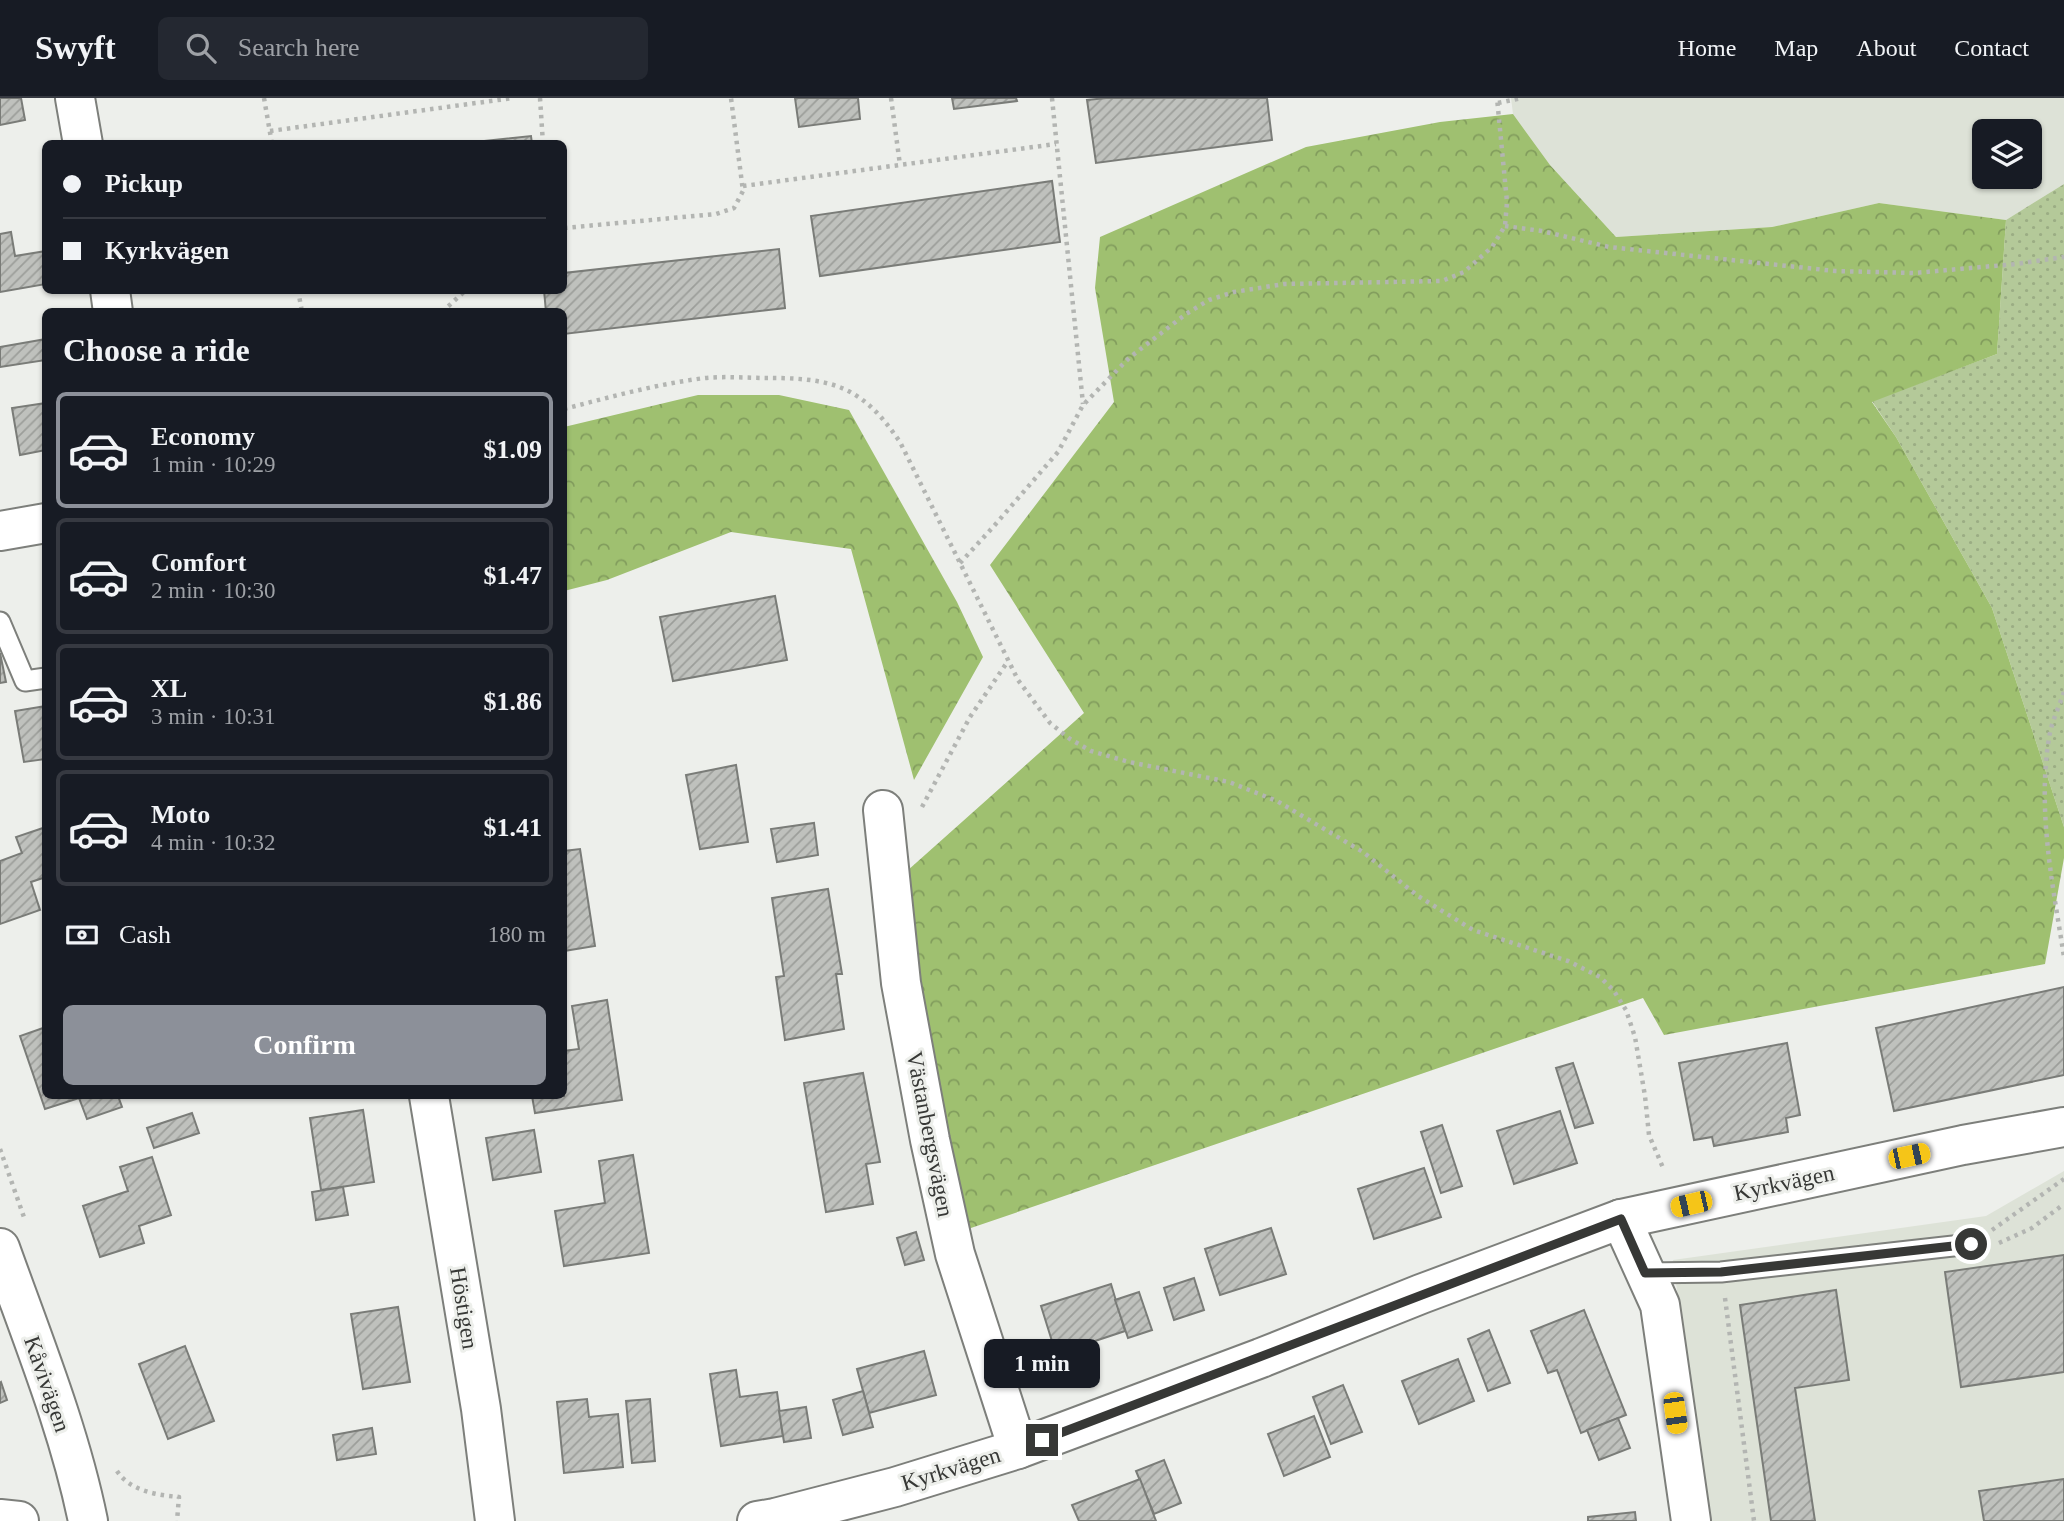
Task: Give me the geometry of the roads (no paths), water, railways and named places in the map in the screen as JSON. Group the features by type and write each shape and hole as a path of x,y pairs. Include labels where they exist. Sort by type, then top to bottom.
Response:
{"street":[{"path":"75,98 82,140"},
{"path":"0,531 42,524"},
{"name":"Västanbergsvägen","path":"883,810 901,983 930,1140 955,1254 1017,1449"},
{"name":"Höstigen","path":"429,1099 481,1409 495,1521"},
{"name":"Kyrkvägen","path":"769,1520 895,1487 1017,1449 1621,1219 1963,1144 2064,1126"},
{"path":"1621,1219 1660,1304 1691,1521"},
{"name":"Kåvivägen","path":"0,1248 56,1405 80,1482 88,1521"},
{"path":"0,1519 19,1521"}],"lane":[{"path":"0,622 25,681 42,679"},
{"path":"1645,1273 1721,1272 1971,1244"}]}
